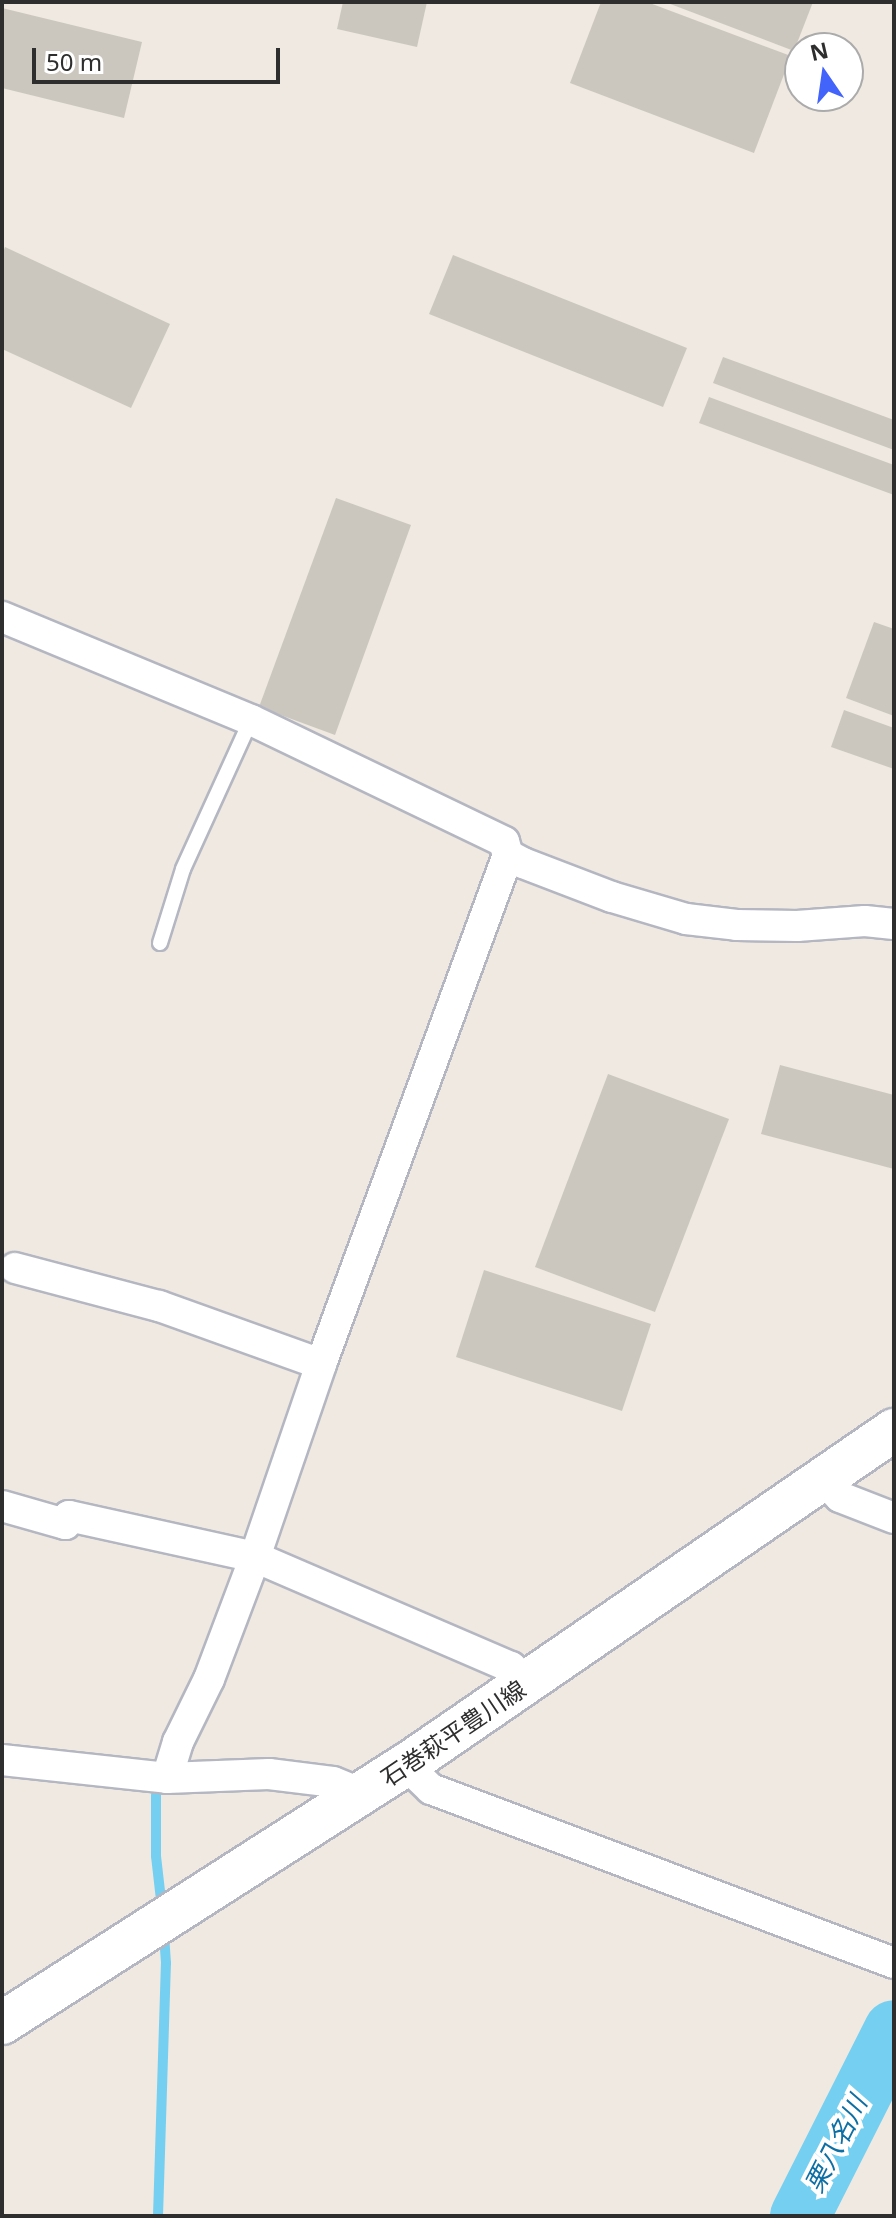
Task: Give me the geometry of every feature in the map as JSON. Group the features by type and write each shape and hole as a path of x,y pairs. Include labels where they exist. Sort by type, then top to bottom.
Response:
{"main road":[{"name":"石巻萩平豊川線","path":"2,2023 362,1794 528,1684 894,1430"}],"street":[{"path":"2,617 251,720 504,842 508,855 321,1364 255,1557 209,1679 178,1742 167,1778"},
{"path":"508,855 612,897 686,919 797,926 865,921 894,924"},
{"path":"6,1269 159,1306 321,1364"},
{"path":"823,1480 840,1497 894,1518"},
{"path":"2,1506 65,1524 69,1516 255,1557 511,1667 528,1684"},
{"path":"2,1760 167,1778 269,1774 333,1782 362,1794"},
{"path":"406,1765 431,1789 894,1963"}],"lane":[{"path":"160,943 183,869 251,720"}],"building":[{"path":"343,2 427,2 417,47 337,29"},
{"path":"601,2 647,2 784,53 784,74 754,153 570,83"},
{"path":"665,2 813,2 801,32 784,32 784,47"},
{"path":"2,8 142,42 124,118 2,88"},
{"path":"5,247 170,324 131,408 2,349 2,255"},
{"path":"453,255 687,348 663,407 429,314"},
{"path":"723,357 894,420 894,450 713,383"},
{"path":"709,397 894,465 894,495 699,423"},
{"path":"336,498 411,525 335,735 259,707"},
{"path":"874,622 894,629 894,716 846,698"},
{"path":"844,710 894,728 894,769 831,747"},
{"path":"780,1065 894,1095 894,1169 761,1134"},
{"path":"608,1074 729,1119 655,1312 535,1267"},
{"path":"484,1270 651,1324 622,1411 456,1357"}],"waterway":[{"path":"156,1795 156,1856 162,1909"},
{"path":"158,2216 166,1963 164,1933"},
{"name":"栗八名川","path":"800,2216 894,2030"}]}
